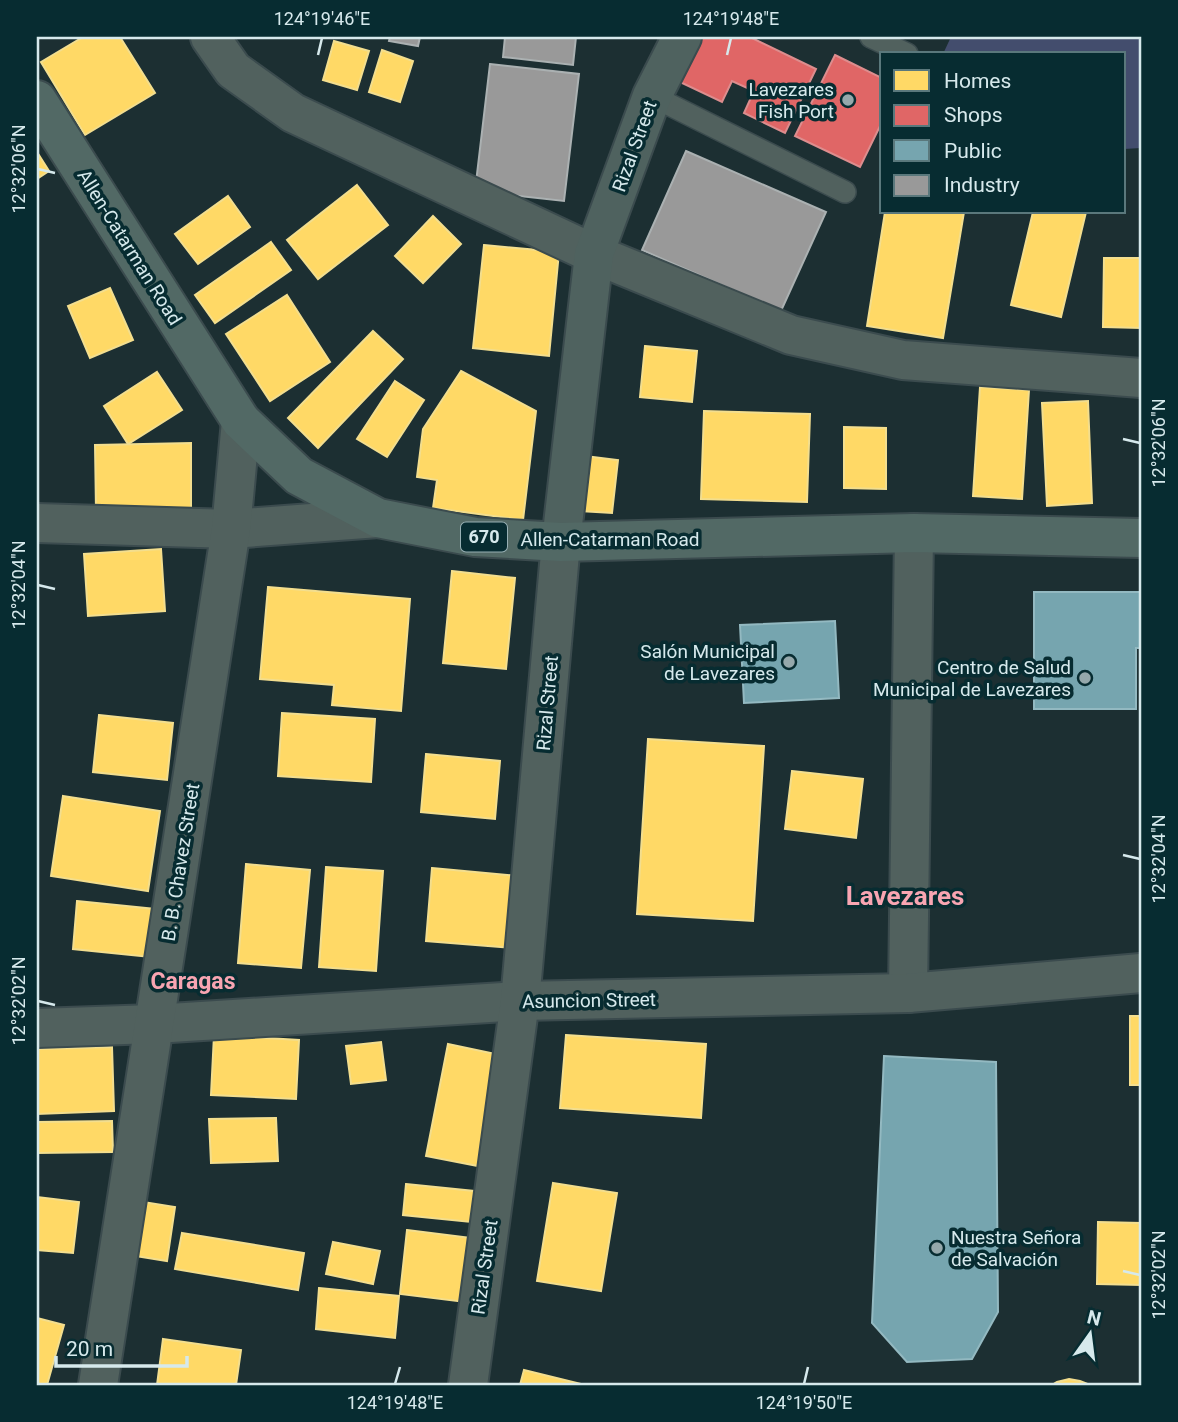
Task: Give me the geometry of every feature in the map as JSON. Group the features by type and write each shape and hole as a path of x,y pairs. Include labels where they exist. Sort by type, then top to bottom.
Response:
{"main road":[{"name":"Allen-Catarman Road","path":"37,100 241,421 299,476 378,518 475,537 561,542 914,533 1141,538"}],"street":[{"path":"210,37 233,70 293,113 594,254 791,335 903,360 1141,377"},
{"name":"Rizal Street","path":"468,1385 520,1001 561,542 594,254 652,96 682,37"},
{"name":"B. B. Chavez Street","path":"98,1385 231,529 241,421"},
{"path":"37,523 231,529 378,518"},
{"path":"908,993 914,533"},
{"name":"Asuncion Street","path":"37,1028 154,1024 520,1001 908,993 1141,973"}],"lane":[{"path":"871,37 902,52"},
{"path":"652,96 845,192"}],"water":[{"path":"947,37 1141,37 1141,148 1126,149 1126,52 944,52 950,39"}],"building: Homes":[{"path":"83,37 120,37 155,93 85,135 41,62"},
{"path":"334,41 369,51 357,90 323,80"},
{"path":"382,50 413,61 400,102 369,92"},
{"path":"37,152 49,171 37,179"},
{"path":"357,185 388,225 318,279 287,240"},
{"path":"228,196 250,227 198,264 175,234"},
{"path":"885,214 964,214 943,338 867,326"},
{"path":"1033,214 1086,214 1061,317 1011,305"},
{"path":"433,216 461,244 423,283 395,256"},
{"path":"271,242 291,270 215,323 195,295"},
{"path":"484,245 559,252 549,356 473,348"},
{"path":"1104,258 1141,258 1141,328 1103,327"},
{"path":"110,288 133,340 90,358 68,306"},
{"path":"287,295 330,362 270,401 226,334"},
{"path":"373,331 403,359 318,448 288,418"},
{"path":"645,346 697,351 692,402 640,397"},
{"path":"461,371 536,411 523,520 433,508 437,480 417,477 423,429"},
{"path":"157,372 182,410 128,444 104,406"},
{"path":"395,381 424,400 387,457 357,439"},
{"path":"980,387 1029,390 1022,499 973,496"},
{"path":"1088,401 1092,503 1047,506 1042,403"},
{"path":"704,411 810,414 807,502 701,499"},
{"path":"844,427 886,428 886,489 844,488"},
{"path":"191,443 191,509 96,510 95,445"},
{"path":"585,456 618,460 612,513 580,511"},
{"path":"161,549 165,611 88,616 84,554"},
{"path":"452,571 515,578 506,669 443,663"},
{"path":"268,587 410,599 401,711 332,705 334,685 260,679"},
{"path":"282,713 375,719 371,782 278,776"},
{"path":"99,715 173,723 167,780 93,772"},
{"path":"648,739 764,746 753,921 637,914"},
{"path":"426,754 500,761 495,819 421,812"},
{"path":"792,771 863,779 856,838 785,829"},
{"path":"63,796 160,811 148,891 51,876"},
{"path":"246,864 310,870 301,968 238,963"},
{"path":"326,867 383,871 376,971 319,967"},
{"path":"432,868 518,876 512,948 426,941"},
{"path":"77,901 155,909 150,957 73,949"},
{"path":"1130,1016 1141,1016 1141,1085 1130,1085"},
{"path":"214,1035 299,1040 296,1099 211,1095"},
{"path":"566,1035 706,1044 701,1118 560,1108"},
{"path":"381,1042 386,1080 351,1084 346,1046"},
{"path":"448,1044 505,1056 483,1167 426,1156"},
{"path":"112,1047 114,1111 37,1114 37,1049"},
{"path":"276,1118 278,1161 211,1163 209,1119"},
{"path":"112,1121 113,1152 37,1153 37,1122"},
{"path":"553,1183 617,1193 601,1291 537,1281"},
{"path":"406,1184 474,1191 471,1222 403,1215"},
{"path":"37,1197 79,1202 73,1253 37,1250"},
{"path":"137,1201 175,1207 167,1261 129,1255"},
{"path":"1098,1222 1141,1223 1141,1285 1097,1284"},
{"path":"407,1230 480,1239 473,1303 400,1294"},
{"path":"182,1233 304,1253 298,1290 175,1269"},
{"path":"333,1242 380,1251 373,1284 326,1274"},
{"path":"319,1288 399,1296 395,1338 316,1329"},
{"path":"37,1318 64,1325 47,1385 37,1385"},
{"path":"163,1339 241,1350 236,1385 157,1385"},
{"path":"524,1370 585,1385 520,1385"},
{"path":"1069,1379 1080,1381 1090,1385 1052,1385"}],"building: Shops":[{"path":"702,37 750,37 816,69 785,133 744,113 754,91 732,81 722,102 680,82"},
{"name":"Lavezares Fish Port","path":"835,55 880,77 880,126 860,167 795,136"}],"building: Public":[{"name":"Centro de Salud Municipal de Lavezares","path":"1034,592 1141,592 1141,648 1136,648 1136,709 1034,709"},
{"name":"Salón Municipal de Lavezares","path":"835,621 839,698 744,703 740,625"},
{"name":"Nuestra Señora de Salvación","path":"884,1056 996,1062 998,1312 972,1359 907,1362 872,1323"}],"building: Industry":[{"path":"390,37 420,37 418,46 389,41"},
{"path":"505,37 576,37 573,65 503,57"},
{"path":"490,64 579,74 564,201 475,191"},
{"path":"686,151 826,212 781,311 642,250"}],"place":[{"name":"Lavezares Fish Port","path":"848,100"},
{"name":"Salón Municipal de Lavezares","path":"789,662"},
{"name":"Centro de Salud Municipal de Lavezares","path":"1085,678"},
{"name":"Nuestra Señora de Salvación","path":"937,1248"}],"district":[{"name":"Lavezares","path":"905,896"},
{"name":"Caragas","path":"193,981"}]}
